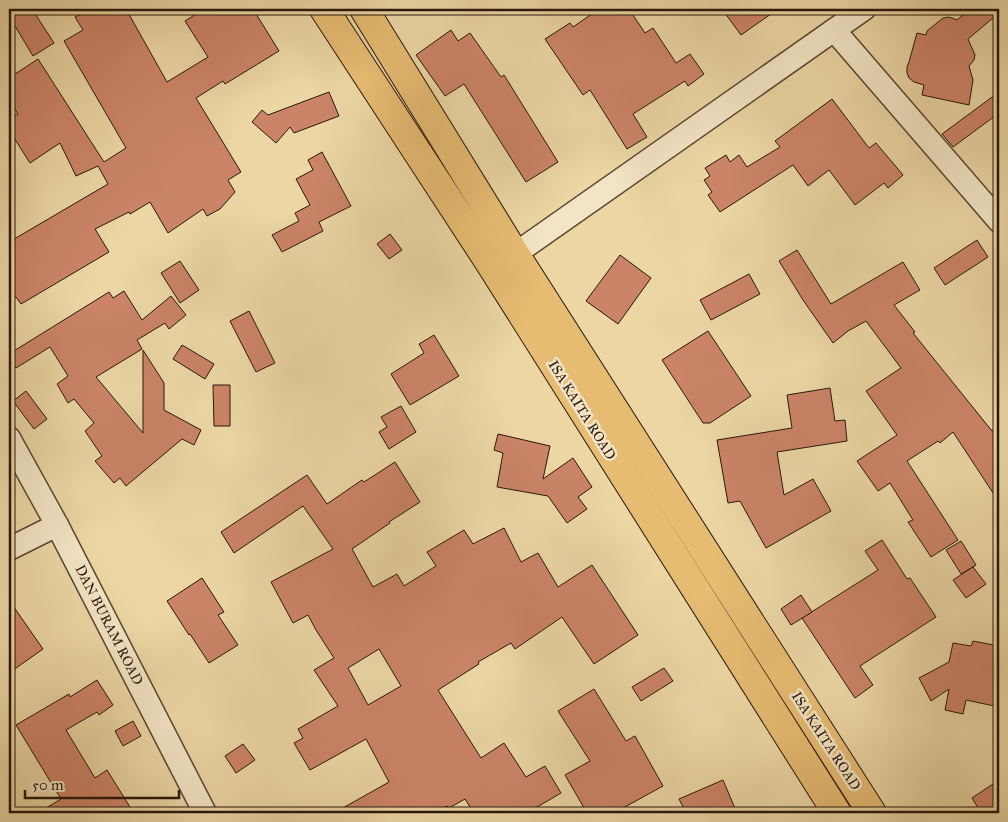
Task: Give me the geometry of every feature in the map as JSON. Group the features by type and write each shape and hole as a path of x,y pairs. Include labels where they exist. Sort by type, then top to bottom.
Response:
{"main road":[{"name":"ISA KAITA ROAD","path":"324,9 491,265 837,813"},
{"name":"ISA KAITA ROAD","path":"364,9 515,254 872,813"}],"street":[{"path":"515,254 864,9"},
{"path":"834,30 999,221"},
{"name":"DAN BURAM ROAD","path":"9,438 57,525 205,813"},
{"path":"9,549 57,525"}],"building":[{"path":"9,9 32,9 54,43 33,56 9,16"},
{"path":"91,9 126,9 167,82 208,57 185,21 204,9 253,9 279,51 225,84 223,81 196,98 241,172 228,180 235,192 220,209 207,216 203,209 168,233 150,202 130,214 129,212 95,229 109,252 21,304 16,297 9,301 9,242 108,184 98,166 76,176 60,143 30,163 9,130 9,119 18,114 9,100 9,78 38,59 104,162 126,148 64,41 83,30 75,17"},
{"path":"599,9 629,9 645,33 653,28 676,63 690,54 704,74 688,86 685,81 633,114 647,137 627,149 590,90 583,95 545,39 570,23 573,27"},
{"path":"722,9 778,9 741,35"},
{"path":"970,9 999,9 999,13 968,39 975,55 974,60 969,66 973,80 969,105 922,95 924,85 914,82 907,73 917,33 926,35 927,31 943,18 949,17 957,20"},
{"path":"451,30 458,41 470,33 501,77 504,75 558,162 526,182 464,84 445,96 416,55"},
{"path":"329,92 339,116 294,133 290,127 276,143 252,122 262,110 268,115"},
{"path":"999,92 999,113 953,147 942,134"},
{"path":"832,99 869,148 876,143 903,175 888,188 884,183 855,205 829,170 808,186 793,165 720,212 708,195 712,192 704,180 710,176 705,168 726,155 730,162 739,155 747,167 780,147 775,141"},
{"path":"322,152 351,206 319,222 323,231 282,252 272,235 299,221 295,213 310,205 296,179 313,170 308,160"},
{"path":"390,234 402,250 389,259 377,244"},
{"path":"977,240 988,257 945,285 934,268"},
{"path":"797,250 831,304 903,262 920,290 894,305 915,332 913,333 992,431 999,427 999,502 953,432 940,443 938,441 907,461 958,540 931,557 908,522 913,520 890,483 878,491 857,461 897,435 866,391 901,368 866,321 848,331 833,343 779,261"},
{"path":"620,255 651,278 618,324 586,301"},
{"path":"180,261 199,290 180,303 161,273"},
{"path":"749,274 760,294 711,320 700,300"},
{"path":"124,291 142,320 171,296 186,315 169,329 165,323 137,340 142,349 96,377 143,433 143,350 164,383 164,410 201,430 194,445 182,439 126,486 120,478 114,483 95,461 102,456 85,431 94,423 74,399 68,403 57,384 68,376 50,347 16,368 9,356 9,354 109,292 113,298"},
{"path":"249,311 275,363 256,372 230,321"},
{"path":"708,331 751,396 710,423 703,423 662,360"},
{"path":"434,335 459,376 410,405 391,374 424,353 419,344"},
{"path":"182,345 214,364 205,379 173,359"},
{"path":"213,385 230,385 230,426 214,426"},
{"path":"830,388 835,421 845,420 847,441 777,452 784,495 813,479 831,511 766,548 740,501 728,503 717,440 792,428 787,395"},
{"path":"26,391 47,419 34,429 13,401"},
{"path":"401,406 416,432 389,449 379,432 387,427 381,417"},
{"path":"498,434 550,446 543,479 573,458 592,487 578,497 587,509 567,523 548,496 497,487 503,453 494,450"},
{"path":"395,462 420,502 352,549 373,587 397,574 404,586 436,566 427,552 464,530 473,544 504,528 521,562 538,553 558,587 592,565 638,635 594,664 562,617 515,649 511,643 478,662 479,664 438,690 481,758 504,743 526,777 545,766 561,793 527,813 474,813 465,799 449,808 447,806 434,813 334,813 389,782 366,739 310,770 294,743 303,738 298,729 338,706 314,670 334,658 308,615 293,623 271,582 333,549 303,506 234,553 221,532 307,475 327,504 362,480 364,482","holes":["379,649 401,686 368,705 348,668"]},
{"path":"882,540 907,579 910,578 936,617 860,666 873,685 855,698 802,618 878,570 865,551"},
{"path":"961,541 976,565 961,574 946,550"},
{"path":"973,567 986,584 966,598 953,580"},
{"path":"202,578 224,612 218,615 238,645 209,663 167,601"},
{"path":"801,595 812,612 791,625 781,609"},
{"path":"9,600 43,649 9,673"},
{"path":"973,641 999,646 999,707 966,700 963,714 945,710 949,689 931,701 919,678 949,662 953,643 971,646"},
{"path":"664,668 673,681 641,701 632,687"},
{"path":"97,680 113,705 99,715 97,712 66,730 95,778 107,770 130,807 119,813 38,813 61,799 16,725 69,694 70,697"},
{"path":"594,689 626,741 635,736 663,786 614,813 587,813 565,775 590,761 558,711"},
{"path":"133,721 141,736 123,746 115,731"},
{"path":"243,744 255,760 236,773 225,756"},
{"path":"723,780 737,813 686,813 679,799"},
{"path":"999,780 999,813 981,813 972,798"}]}
